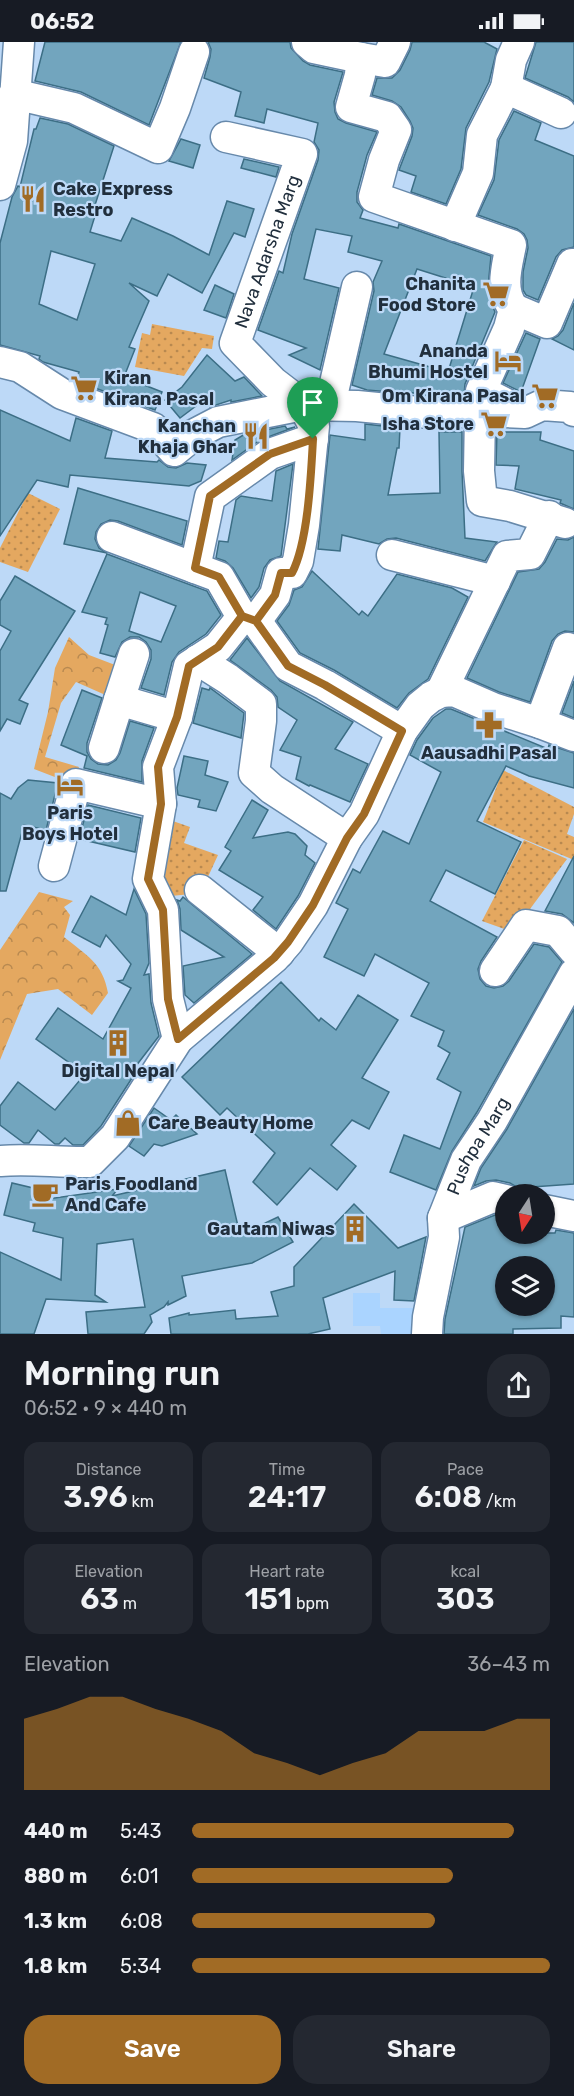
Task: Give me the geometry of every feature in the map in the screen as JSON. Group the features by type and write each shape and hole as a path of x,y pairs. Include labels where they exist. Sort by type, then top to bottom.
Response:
{"street":[{"path":"0,185 12,141 19,42"},
{"path":"307,42 314,48 385,62 395,42"},
{"path":"455,226 478,173 482,135 506,88 511,60 519,42"},
{"path":"14,94 74,108 158,148 175,108 194,52"},
{"path":"361,58 360,75 351,107 387,117 396,130 384,160 374,197 511,245 504,279 507,301 514,309 548,323 572,264"},
{"path":"506,88 561,113"},
{"name":"Nava Adarsha Marg","path":"226,137 302,154 235,343 273,382 316,405"},
{"path":"178,1039 168,999 163,910 148,879 161,804 158,767 177,717 189,666 218,647 275,595 281,573 292,573 298,561 309,487 316,405 357,286"},
{"path":"514,309 509,327 481,392 525,413"},
{"path":"0,362 20,367 62,394 153,428 174,451 195,434 218,422 316,405 429,413 525,413 542,405 570,407 574,411"},
{"path":"441,692 507,556 530,554 557,520 510,506 482,501 480,412"},
{"path":"195,568 210,496 270,454 313,439"},
{"path":"112,537 219,577 249,619 288,666 325,685 402,731"},
{"path":"392,555 495,581"},
{"path":"540,723 568,648"},
{"path":"104,748 134,654"},
{"path":"198,660 261,704 254,774 272,789 347,838"},
{"path":"0,1161 23,1159 58,1163 90,1162 115,1137 178,1039 279,953 288,942 313,905 347,838 364,814 402,731 420,706 430,697 441,692 454,691 492,708 574,736"},
{"path":"119,700 177,717"},
{"path":"54,866 76,784 161,804"},
{"path":"200,890 279,953"},
{"path":"495,971 526,925 558,931 574,950"},
{"name":"Pushpa Marg","path":"427,1334 428,1317 444,1237 443,1218 466,1160 492,1121 574,974"},
{"path":"443,1218 495,1197"},
{"path":"555,1212 574,1216"}],"shaded area":[{"path":"353,1293 380,1293 380,1308 413,1308 413,1334 381,1334 380,1326 353,1326"}],"green space":[{"path":"152,324 214,336 212,349 202,348 184,376 135,367 142,333 150,335"},
{"path":"28,493 60,509 28,572 0,562 0,548"},
{"path":"69,637 89,655 123,668 110,697 76,682 61,703 45,757 79,767 73,784 34,769 48,712 55,668"},
{"path":"503,770 574,807 567,834 574,837 574,860 483,822"},
{"path":"170,820 190,827 184,843 218,855 207,879 191,894 171,896 158,888"},
{"path":"524,840 567,859 513,932 482,921"},
{"path":"39,892 73,901 64,907 70,915 64,937 98,967 108,993 92,1015 58,989 27,994 0,1060 0,950"}],"building":[{"path":"45,42 181,42 149,125 81,92 35,81"},
{"path":"208,42 290,42 291,48 310,65 343,72 334,102 338,119 377,132 367,155 357,192 357,202 363,210 360,218 398,228 399,224 491,256 488,287 495,312 465,384 464,395 431,393 430,396 402,391 402,393 367,390 352,385 374,291 373,282 382,261 348,252 352,236 316,229 304,279 339,288 320,370 289,355 306,348 258,330 279,271 283,273 292,234 318,160 319,150 314,142 318,123 267,109 264,123 235,116 241,92 204,78 211,49","holes":["417,269 474,287 448,372 384,354"]},
{"path":"412,42 484,42 497,49 489,82 466,128 461,169 446,204 411,192 416,176 399,170 413,128 401,107 392,101 372,95 377,78 392,78 400,70"},
{"path":"536,42 574,42 574,102 568,97 525,78"},
{"path":"514,111 541,123 535,140 574,156 574,247 562,250 556,257 538,300 526,295 523,290 523,272 528,248 524,234 517,229 478,215 494,180 499,140"},
{"path":"40,118 68,124 114,146 95,205 98,206 90,232 121,241 132,218 209,255 227,201 254,209 245,237 234,233 202,293 168,274 157,296 129,283 149,301 129,347 135,349 124,377 162,392 155,410 76,381 79,372 43,362 39,359 40,356 0,345 0,243 12,197 18,186 20,187 34,129","holes":["51,251 95,264 77,320 39,304"]},
{"path":"181,139 200,145 193,168 169,161"},
{"path":"244,159 279,167 276,177 241,168"},
{"path":"215,285 234,294 226,318 204,310"},
{"path":"574,303 574,350 552,339 563,330"},
{"path":"526,333 540,339 521,392 503,383"},
{"path":"207,355 235,381 244,377 262,396 231,402 231,400 210,407 204,400 180,418 165,400 182,387"},
{"path":"0,410 70,441 76,418 112,431 105,458 157,462 159,460 168,467 176,468 187,463 206,465 201,481 189,486 70,475 68,487 37,480 0,536"},
{"path":"365,424 400,428 399,448 397,448 388,495 440,493 439,432 462,432 465,538 497,542 485,561 396,538 387,539 379,544 342,535 340,551 318,549 330,435 365,440"},
{"path":"285,426 287,429 295,427 260,440 232,460 235,440 245,434"},
{"path":"497,432 541,432 540,440 574,451 574,509 560,503 561,500 515,489 519,466 496,465"},
{"path":"293,464 281,556 270,560 264,568 259,587 251,598 233,568 225,561 216,558 219,541 228,542 236,500 241,496 272,501 276,471"},
{"path":"78,488 187,521 182,545 110,520 101,524 95,539 99,548 107,553 64,544"},
{"path":"574,537 574,632 565,631 558,634 552,641 530,702 467,678 518,572 539,569 557,539 568,540"},
{"path":"107,554 207,591 221,615 206,634 179,652 172,662 164,695 141,688 151,659 151,650 146,642 139,637 130,637 122,642 115,657 100,653 108,625 105,624 107,618 82,612","holes":["140,592 176,606 161,642 129,631"]},
{"path":"312,571 359,615 362,611 368,616 397,574 452,588 468,597 428,679 409,693 397,708 334,670 300,653 277,621 289,605 294,590 302,587"},
{"path":"15,576 75,611 19,700 28,704 20,724 7,719 0,731 0,651 11,631 0,625 0,601"},
{"path":"247,638 280,681 353,722 335,749 368,764 350,802 296,779 301,757 280,750 297,720 278,707 277,697 271,690 230,660"},
{"path":"574,681 574,718 562,713"},
{"path":"202,688 209,690 210,688 244,713 241,738 193,723"},
{"path":"82,690 102,698 87,743 87,752 98,764 108,765 116,760 130,721 154,728 142,761 142,782 84,768 87,756 61,745"},
{"path":"446,709 451,709 548,749 549,745 574,753 574,788 529,776 506,766 477,821 521,842 495,894 446,870 430,901 497,937 478,969 480,979 486,986 494,988 503,986 509,981 534,944 549,947 562,962 477,1112 452,1151 436,1190 390,1172 404,1135 440,1149 461,1092 437,1079 450,1053 438,1046 444,1031 411,1016 429,983 375,954 364,976 324,957 348,909 336,903 353,869 360,873 383,831 409,844 441,772 410,755 417,740 433,718"},
{"path":"184,756 208,761 205,775 228,782 216,811 198,807 200,800 178,795 177,788"},
{"path":"28,780 58,783 46,830 24,825 6,891 0,891 0,793 11,799 18,788"},
{"path":"252,800 268,810 253,838 288,832 295,834 307,846 305,855 315,863 298,896 276,929 253,910 263,897 219,870 231,851 225,847"},
{"path":"88,805 141,818 135,852 79,839"},
{"path":"574,856 574,923 562,914 545,911"},
{"path":"134,889 146,914 149,963 144,975 149,974 151,1003 159,1036 129,1075 132,1078 101,1126 83,1145 73,1145 65,1138 59,1144 55,1144 38,1130 29,1143 24,1143 0,1125 0,1106 18,1082 55,1110 85,1074 36,1039 58,1008 103,1039 131,988 118,981 123,980 131,964 106,935 100,947 72,932 91,896 126,915"},
{"path":"183,897 252,954 194,1003 185,995 183,966 224,957 181,930 177,900 180,901"},
{"path":"281,982 319,1021 321,1018 336,1030 358,995 398,1020 362,1078 389,1092 369,1129 352,1120 331,1145 356,1166 337,1190 310,1168 277,1205 253,1182 275,1153 227,1108 220,1115 182,1077"},
{"path":"574,1009 574,1184 512,1184 496,1180 474,1186 481,1168 507,1129"},
{"path":"154,1108 171,1120 176,1115 197,1134 162,1146 154,1144 144,1156 129,1146"},
{"path":"225,1170 240,1235 278,1217 293,1242 252,1263 182,1276 186,1296 168,1305 168,1302 150,1315 152,1322 144,1334 88,1334 86,1312 145,1307 133,1239 97,1244 95,1295 106,1302 46,1299 34,1334 0,1334 0,1252 61,1280 63,1238 33,1231 35,1223 4,1215 12,1183 54,1193 48,1199 118,1189 112,1196"},
{"path":"354,1204 398,1248 426,1237 414,1301 394,1300 395,1271 323,1298 330,1329 308,1334 171,1334 169,1318 189,1313 189,1315 235,1310 236,1319 278,1316 271,1292 294,1286 294,1267"},
{"path":"495,1215 495,1244 555,1244 556,1230 574,1233 574,1317 561,1316 561,1328 513,1329 513,1334 444,1334 445,1319 465,1227"}],"place":[{"name":"Cake Express Restro","path":"33,199"},
{"name":"Chanita Food Store","path":"496,294"},
{"name":"Ananda Bhumi Hostel","path":"508,361"},
{"name":"Kiran Kirana Pasal","path":"84,388"},
{"name":"Om Kirana Pasal","path":"545,396"},
{"name":"Isha Store","path":"494,424"},
{"name":"Kanchan Khaja Ghar","path":"256,436"},
{"name":"Aausadhi Pasal","path":"489,725"},
{"name":"Paris Boys Hotel","path":"70,785"},
{"name":"Digital Nepal","path":"118,1043"},
{"name":"Care Beauty Home","path":"128,1123"},
{"name":"Paris Foodland And Cafe","path":"45,1194"},
{"name":"Gautam Niwas","path":"355,1229"}],"route":[{"path":"313,439 270,454 210,496 195,568 219,577 242,616 252,619 256,621 288,666 325,685 402,731 364,814 332,864 313,905 288,942 274,958 178,1039 168,999 163,910 148,879 161,804 158,767 177,717 189,666 218,647 242,616 256,621 275,595 281,573 292,573 298,561 309,487 313,439"}]}
